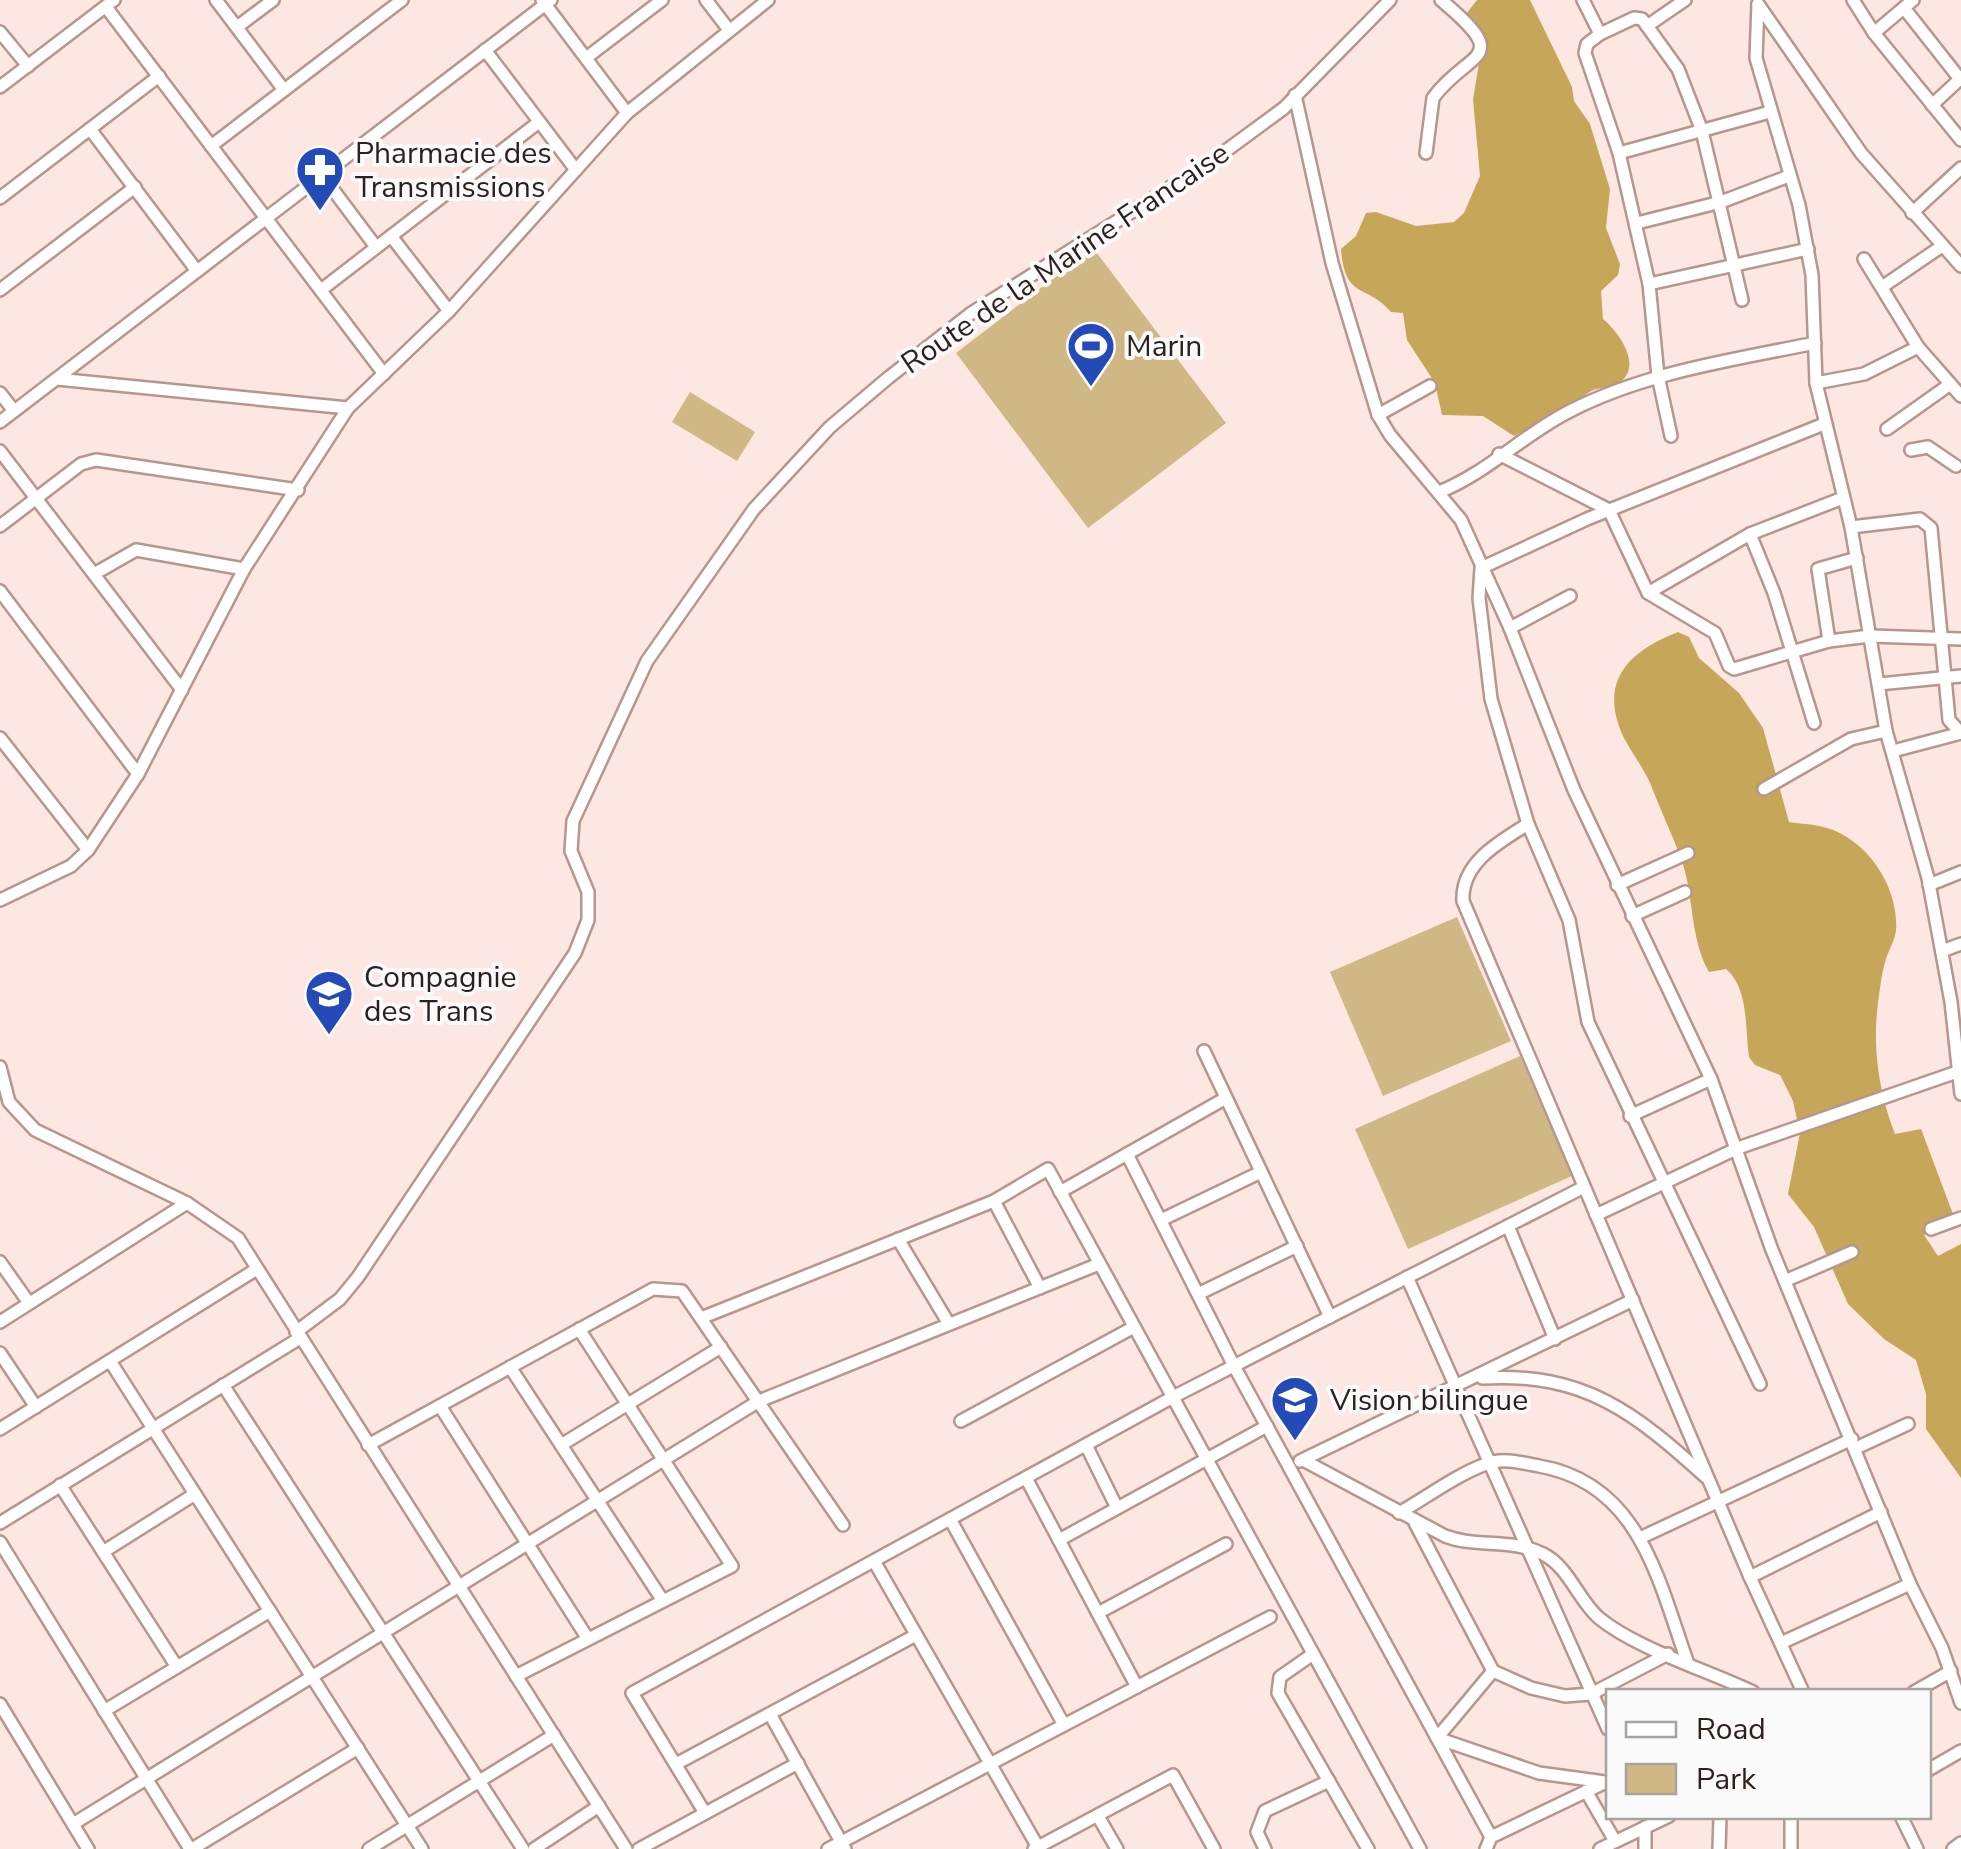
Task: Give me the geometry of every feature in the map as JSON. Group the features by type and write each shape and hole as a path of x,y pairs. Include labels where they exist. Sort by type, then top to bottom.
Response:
{"street":[{"path":"216,0 284,90"},
{"path":"237,28 273,0"},
{"path":"211,146 402,0"},
{"path":"706,0 729,30"},
{"path":"0,900 71,866 88,850 138,774 244,569 348,408 448,311 628,113 768,0"},
{"name":"Route de la Marine Francaise","path":"0,1522 298,1335 340,1298 358,1276 575,953 588,920 588,892 571,851 573,821 647,661 754,509 830,427 888,378 970,314 1212,160 1284,108 1390,0"},
{"path":"1426,153 1433,98 1475,62 1479,38 1473,26 1441,0"},
{"path":"1584,0 1600,34"},
{"path":"1647,26 1685,0"},
{"path":"1853,0 1874,33 1961,140"},
{"path":"0,422 546,1 628,113"},
{"path":"1757,2 1756,58 1808,249 1816,383 1858,558 1886,731 1929,885 1956,1019 1961,1094"},
{"path":"1757,2 1812,88 1912,213 1961,266"},
{"path":"0,87 110,3 158,76 384,374"},
{"path":"586,58 653,3"},
{"path":"1874,33 1909,4 1960,79 1932,105"},
{"path":"1671,436 1658,376 1649,284 1637,223 1620,153 1585,52 1600,34 1639,16 1682,76 1702,131 1737,265 1742,300"},
{"path":"0,32 28,66"},
{"path":"485,50 576,170"},
{"path":"0,198 158,76"},
{"path":"1295,95 1332,263 1378,415 1390,436 1460,520 1510,628 1617,885 1711,1079 1772,1250 1910,1584 1951,1671 1961,1703"},
{"path":"1620,153 1770,112"},
{"path":"320,290 540,122"},
{"path":"90,129 197,271"},
{"path":"1912,213 1961,168"},
{"path":"322,175 376,247"},
{"path":"1637,223 1721,202 1789,176"},
{"path":"0,290 135,187"},
{"path":"391,236 448,311"},
{"path":"1882,287 1942,246"},
{"path":"1649,284 1808,249"},
{"path":"1864,258 1918,347 1961,396"},
{"path":"1439,492 1476,474 1499,454 1575,408 1658,376 1816,343"},
{"path":"1816,383 1864,374 1918,347"},
{"path":"56,378 348,408"},
{"path":"1378,415 1430,386"},
{"path":"1887,429 1950,386"},
{"path":"0,393 14,412"},
{"path":"1481,568 1608,510 1824,424"},
{"path":"1911,450 1928,446 1960,465"},
{"path":"0,451 182,690"},
{"path":"1499,454 1608,510 1648,593 1714,633 1728,666 1746,669 1792,648 1828,640 1870,636 1961,640"},
{"path":"0,526 81,464 96,460 298,490"},
{"path":"1648,593 1750,534 1842,498"},
{"path":"1851,528 1920,518 1926,522 1938,584 1949,720 1961,733 1894,751"},
{"path":"1750,534 1792,648 1814,723"},
{"path":"94,574 136,550 244,569"},
{"path":"1828,640 1818,570 1858,558"},
{"path":"1481,568 1479,598 1491,699 1528,824 1568,920 1588,1022 1760,1384"},
{"path":"0,591 138,774"},
{"path":"1510,628 1570,596"},
{"path":"1878,684 1961,676"},
{"path":"1764,789 1842,744 1886,731"},
{"path":"0,738 88,850"},
{"path":"1528,824 1498,842 1468,872 1462,884 1463,901 1800,1689"},
{"path":"1617,885 1688,853"},
{"path":"1929,885 1961,872"},
{"path":"1632,916 1685,892"},
{"path":"1942,951 1961,944"},
{"path":"1204,1051 1330,1317"},
{"path":"0,1066 10,1102 34,1130 187,1203 238,1238 626,1849"},
{"path":"1596,1215 1738,1148 1957,1072"},
{"path":"1630,1116 1711,1079"},
{"path":"1060,1192 1226,1098"},
{"path":"1127,1154 1267,1426 1297,1463 1488,1843 1606,1781"},
{"path":"701,1318 994,1200 1048,1169 1420,1849"},
{"path":"1161,1220 1261,1172"},
{"path":"705,1813 632,1693 1173,1397 1584,1187"},
{"path":"994,1200 1040,1288"},
{"path":"0,1322 187,1203"},
{"path":"1930,1229 1961,1218"},
{"path":"1508,1226 1555,1338"},
{"path":"898,1239 949,1324"},
{"path":"1198,1294 1296,1246"},
{"path":"1787,1280 1852,1252"},
{"path":"0,1262 30,1304"},
{"path":"73,1824 759,1401 1099,1264"},
{"path":"0,1429 258,1270"},
{"path":"1407,1277 1606,1725"},
{"path":"368,1445 653,1289 682,1290 842,1524"},
{"path":"1297,1463 1633,1300"},
{"path":"961,1421 1134,1326"},
{"path":"516,1676 732,1566 579,1329"},
{"path":"561,1446 721,1346"},
{"path":"0,1353 36,1407"},
{"path":"110,1361 422,1849"},
{"path":"510,1367 663,1601"},
{"path":"1476,1378 1506,1376 1597,1394 1632,1412 1710,1481"},
{"path":"223,1385 523,1849"},
{"path":"440,1406 588,1639"},
{"path":"1642,1538 1718,1499 1908,1424"},
{"path":"1059,1540 1267,1426"},
{"path":"1086,1445 1117,1508"},
{"path":"1398,1514 1488,1462 1548,1468 1579,1479 1625,1513 1642,1538 1688,1664"},
{"path":"1297,1463 1459,1541 1501,1541 1543,1554 1565,1573 1601,1620 1746,1689"},
{"path":"1026,1478 1137,1687"},
{"path":"60,1486 177,1667"},
{"path":"103,1552 195,1494"},
{"path":"1750,1576 1882,1512"},
{"path":"950,1519 1064,1725"},
{"path":"1415,1522 1492,1671 1531,1688 1565,1696 1591,1694 1668,1654"},
{"path":"0,1542 191,1849 358,1748"},
{"path":"1098,1613 1226,1544"},
{"path":"874,1561 1037,1848 1173,1775 1214,1849"},
{"path":"0,1573 14,1564"},
{"path":"1781,1643 1910,1584"},
{"path":"104,1711 270,1611"},
{"path":"828,1849 843,1846 1270,1617"},
{"path":"676,1764 916,1635"},
{"path":"1313,1654 1280,1677 1278,1693 1368,1849"},
{"path":"1437,1738 1492,1671"},
{"path":"1919,1689 1951,1671"},
{"path":"0,1704 88,1849"},
{"path":"770,1714 843,1846"},
{"path":"368,1849 554,1735"},
{"path":"1437,1738 1539,1773 1606,1781"},
{"path":"1931,1768 1961,1751"},
{"path":"639,1849 798,1763"},
{"path":"1265,1849 1256,1832 1265,1812 1329,1781"},
{"path":"1586,1791 1616,1842"},
{"path":"534,1849 599,1806"},
{"path":"1099,1818 1117,1849"},
{"path":"1600,1849 1661,1819"},
{"path":"1719,1849 1720,1819"},
{"path":"1791,1819 1791,1849"},
{"path":"1902,1819 1917,1849"},
{"path":"1645,1827 1645,1849"},
{"path":"1953,1849 1961,1842"}],"green space":[{"name":"Marin","path":"1093,248 1226,423 1088,528 956,353"},
{"path":"690,392 755,432 737,461 672,422"},
{"path":"1457,917 1511,1041 1383,1096 1330,972"},
{"path":"1520,1056 1572,1176 1408,1249 1355,1129"}],"shaded area":[{"path":"1477,0 1530,0 1572,87 1574,101 1590,124 1610,189 1606,228 1620,264 1618,275 1601,291 1603,319 1622,341 1629,360 1625,377 1617,384 1592,391 1514,436 1483,416 1442,415 1435,383 1407,340 1403,313 1391,312 1352,284 1341,249 1356,236 1366,213 1376,212 1416,226 1454,222 1464,213 1480,176 1473,99 1482,46 1463,18"},
{"path":"1678,632 1689,637 1699,658 1739,693 1763,728 1789,822 1827,828 1856,843 1878,868 1892,898 1896,930 1880,985 1877,1059 1895,1134 1921,1129 1956,1222 1924,1235 1938,1256 1961,1244 1961,1478 1926,1429 1926,1394 1916,1360 1884,1339 1848,1304 1814,1227 1788,1194 1800,1133 1793,1101 1780,1075 1755,1065 1749,1057 1742,998 1733,977 1726,969 1709,972 1703,959 1682,861 1650,783 1616,717 1616,684 1623,670 1645,649"}],"place":[{"name":"Pharmacie des Transmissions","path":"320,212"},
{"name":"Marin","path":"1091,388"},
{"name":"Compagnie des Trans","path":"329,1036"},
{"name":"Vision bilingue","path":"1295,1442"}]}
